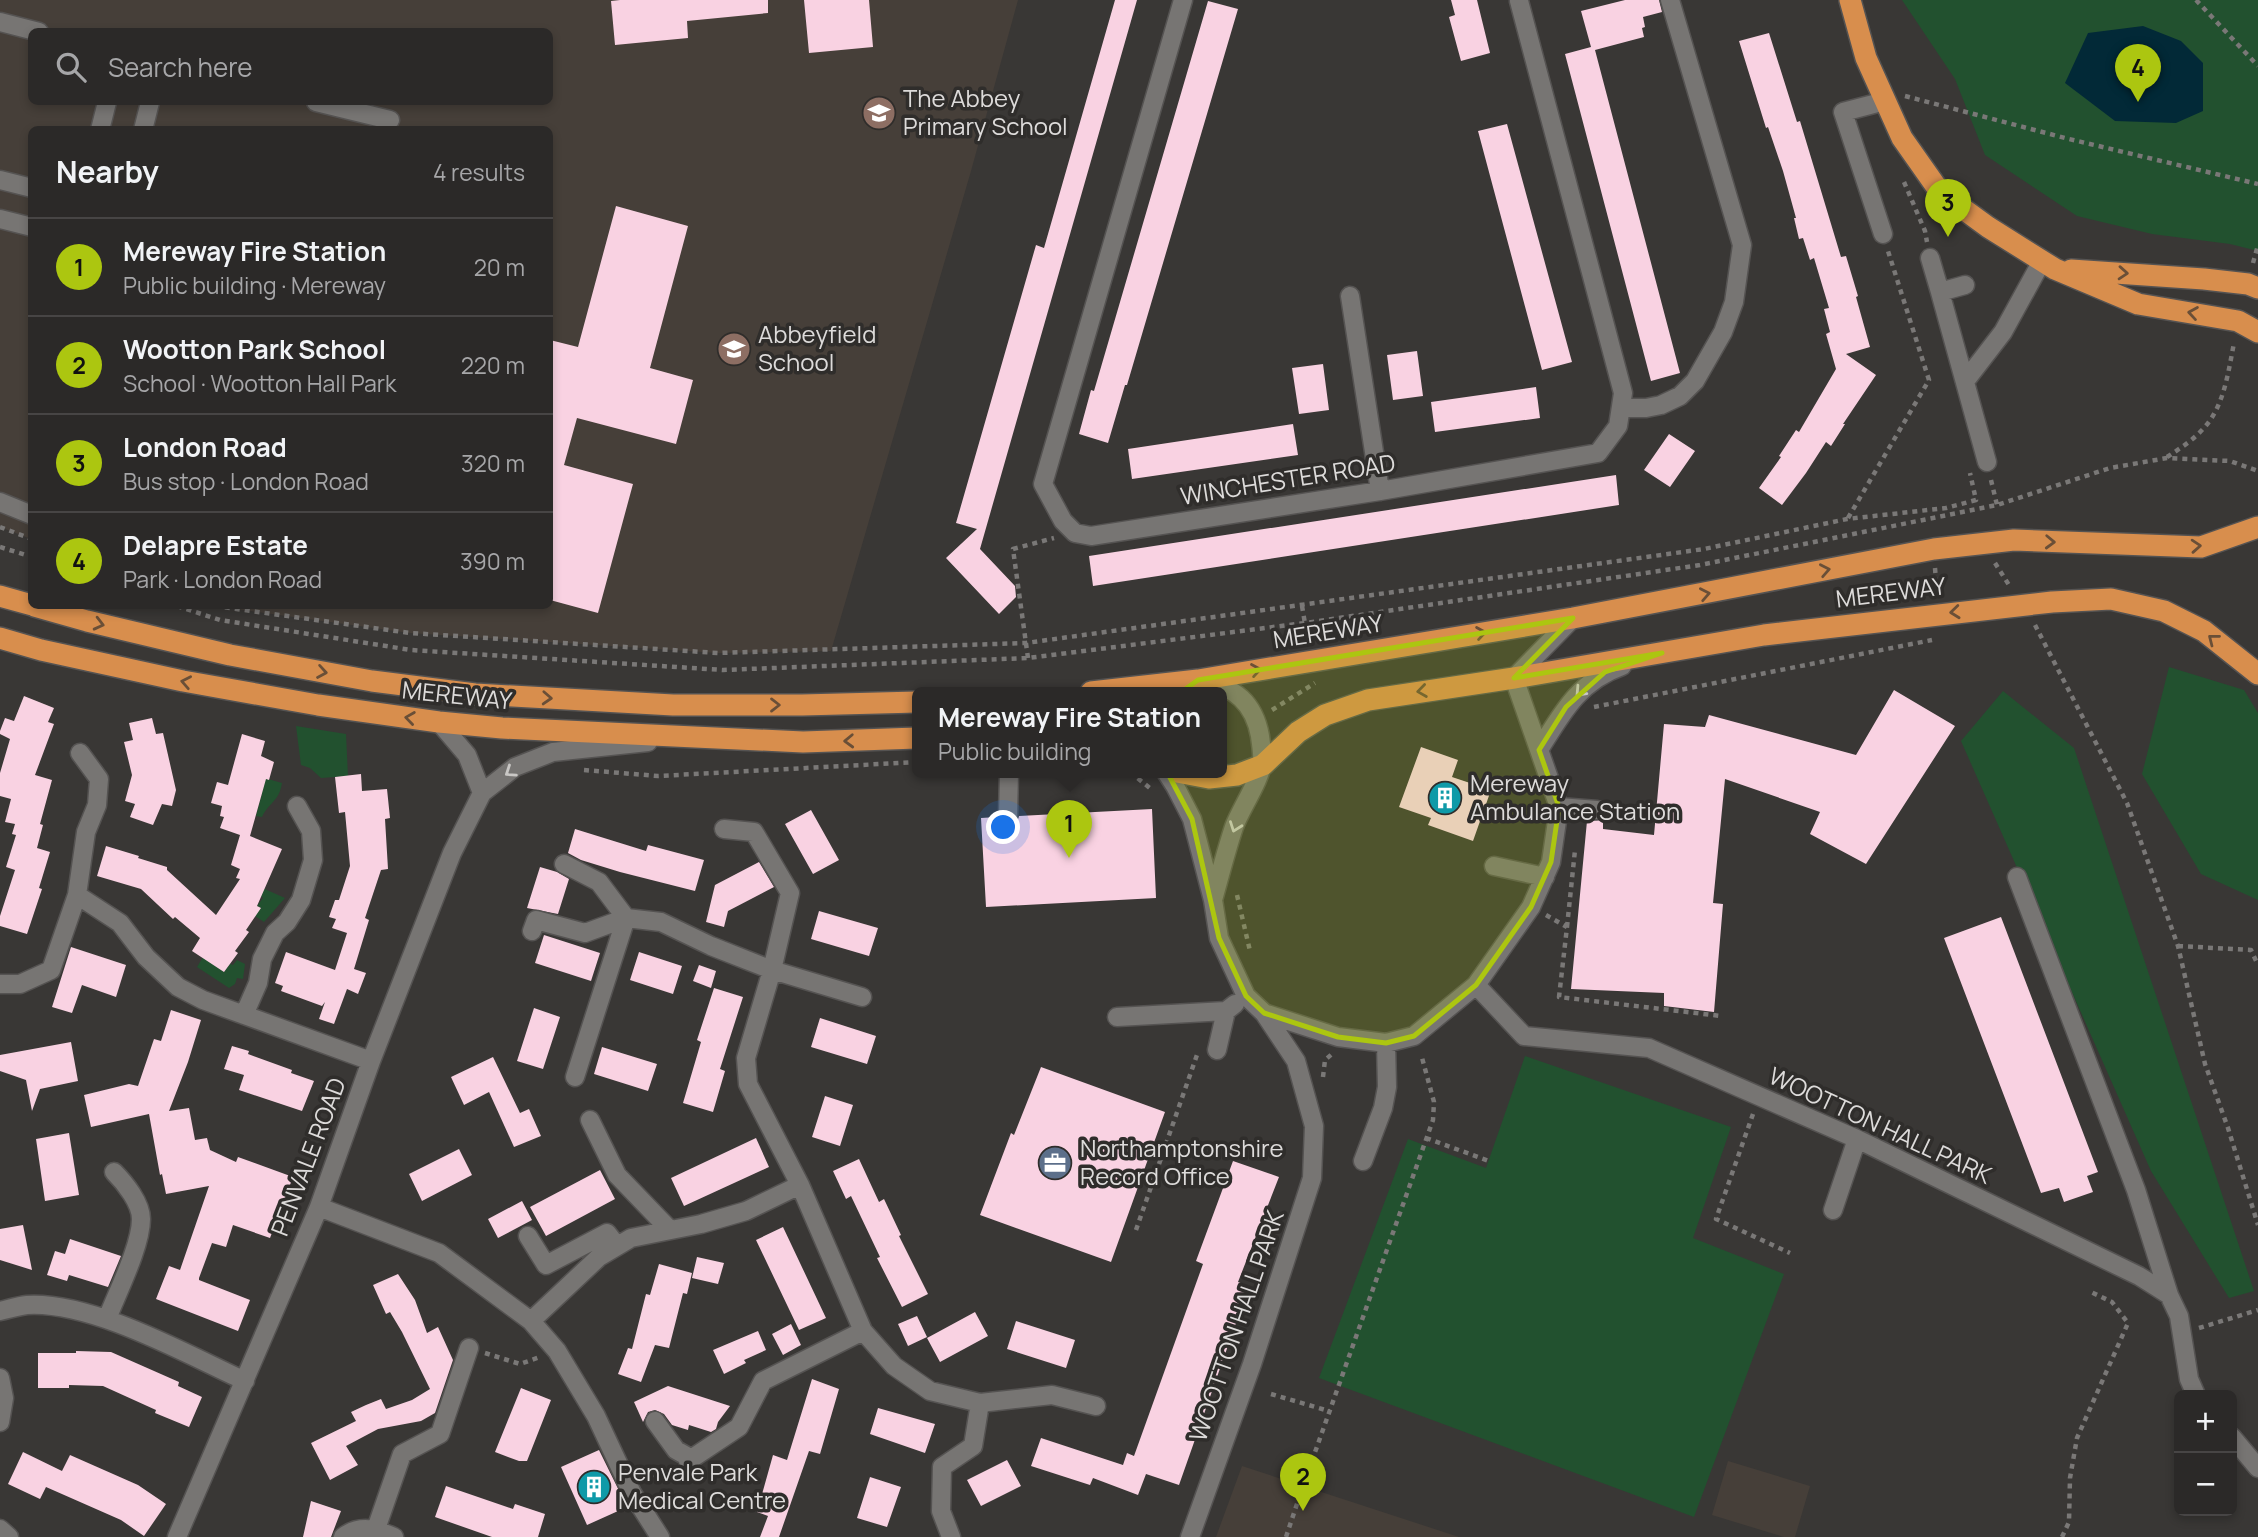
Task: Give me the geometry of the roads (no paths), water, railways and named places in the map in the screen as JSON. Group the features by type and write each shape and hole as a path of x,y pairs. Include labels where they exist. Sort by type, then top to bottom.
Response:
{"highway":[{"path":"1850,0 1866,58 1902,138 1940,192 1988,227 2048,265 2138,304 2238,321 2258,332"},
{"path":"2048,265 2253,286"},
{"name":"MEREWAY","path":"1136,687 1198,680 1573,618 1934,549 2014,540 2201,547 2258,527"},
{"name":"MEREWAY","path":"0,596 28,604"},
{"name":"MEREWAY","path":"1227,776 1262,765 1291,738 1325,715 1368,700 1764,635 1938,614 2111,599 2164,611 2204,631 2258,674"},
{"name":"MEREWAY","path":"48,609 230,656 372,681 475,694 673,705 912,702"},
{"name":"MEREWAY","path":"0,638 41,650 183,681 318,705 439,722 502,728 803,742 912,738"}],"street":[{"name":"WINCHESTER ROAD","path":"1183,0 1043,484 1063,521 1075,533 1091,536 1380,491 1598,453 1618,426 1623,393 1521,0"},
{"path":"1621,408 1661,405 1680,396 1695,381 1723,332 1734,302 1742,245 1670,0"},
{"path":"0,22 28,29"},
{"path":"1882,234 1843,112 1883,95"},
{"path":"101,126 106,105"},
{"path":"144,126 149,105"},
{"path":"328,105 390,120"},
{"path":"0,180 28,187"},
{"path":"0,219 28,227"},
{"path":"1930,258 1987,462"},
{"path":"1966,380 2003,332 2048,265"},
{"path":"1940,292 1965,285"},
{"path":"1350,296 1380,491"},
{"path":"0,502 28,513"},
{"path":"1170,778 1192,819 1213,900 1219,938 1246,996 1264,1013 1338,1037 1386,1043 1414,1035 1476,985 1531,907 1551,862 1559,807 1514,678 1573,618"},
{"path":"1539,750 1566,707 1590,681 1605,672 1662,653"},
{"path":"1186,687 1198,680 1225,687"},
{"path":"1213,900 1235,825 1262,765 1260,736 1253,712 1238,695 1227,688"},
{"path":"439,722 467,755 482,793 515,767 553,752 695,736"},
{"path":"0,984 20,984 51,970 77,895 86,832 97,805 99,779 80,753"},
{"path":"1008,816 1009,778"},
{"name":"PENVALE ROAD","path":"177,1537 319,1208 371,1061 452,853 482,793"},
{"path":"244,1015 258,983 255,955 287,922 301,900 311,831 297,806"},
{"path":"1559,807 1597,810"},
{"path":"724,829 754,832 790,893 772,970 746,1058 748,1084 800,1185 863,1331 894,1366 930,1391 980,1403 1052,1395 1096,1406"},
{"path":"564,864 599,882 626,918"},
{"path":"1494,866 1545,877"},
{"path":"2017,877 2136,1190 2169,1295 2179,1316 2189,1379 2194,1390"},
{"path":"77,895 120,923 146,957 178,988 244,1015 283,1022 371,1061"},
{"path":"575,1077 626,918"},
{"path":"532,932 536,920 585,933 626,918 660,922 772,970 862,997"},
{"name":"WOOTTON HALL PARK","path":"1476,985 1524,1035 1649,1048 1857,1139 2139,1276 2169,1295"},
{"path":"1209,1048 1226,1011 1246,996"},
{"path":"1117,1017 1226,1011"},
{"name":"WOOTTON HALL PARK","path":"1189,1537 1277,1315 1312,1178 1314,1126 1296,1061 1264,1013"},
{"path":"1363,1161 1383,1108 1387,1087 1386,1043"},
{"path":"590,1120 617,1175 670,1230"},
{"path":"1833,1210 1857,1139"},
{"path":"107,1319 136,1243 141,1217 129,1188 114,1172"},
{"path":"531,1321 590,1265 631,1238 701,1224 746,1211 800,1185"},
{"path":"319,1208 439,1253 531,1321 557,1351 596,1416 630,1489 660,1537"},
{"path":"527,1236 546,1265 607,1233 617,1246"},
{"path":"0,1311 27,1305 61,1308 107,1319 245,1381"},
{"path":"655,1421 676,1450 690,1460 739,1427 763,1381 863,1331"},
{"path":"376,1529 402,1454 440,1434 469,1349"},
{"path":"0,1378 4,1398 0,1422"},
{"path":"951,1537 941,1511 942,1467 973,1446 980,1403"},
{"path":"2237,1443 2258,1468"},
{"path":"0,1529 9,1537"},
{"path":"343,1537 352,1530 376,1529 394,1537"}],"water":[{"path":"2143,26 2181,41 2203,63 2203,111 2176,123 2115,121 2065,83 2088,33"}],"place":[{"name":"Delapre Estate","path":"2138,102"},
{"name":"The Abbey Primary School","path":"879,113"},
{"name":"London Road","path":"1948,237"},
{"name":"Abbeyfield School","path":"734,349"},
{"name":"Mereway Ambulance Station","path":"1445,798"},
{"name":"Mereway Fire Station","path":"1069,858"},
{"name":"Northamptonshire Record Office","path":"1055,1163"},
{"name":"Penvale Park Medical Centre","path":"594,1487"},
{"name":"Wootton Park School","path":"1303,1511"}]}
